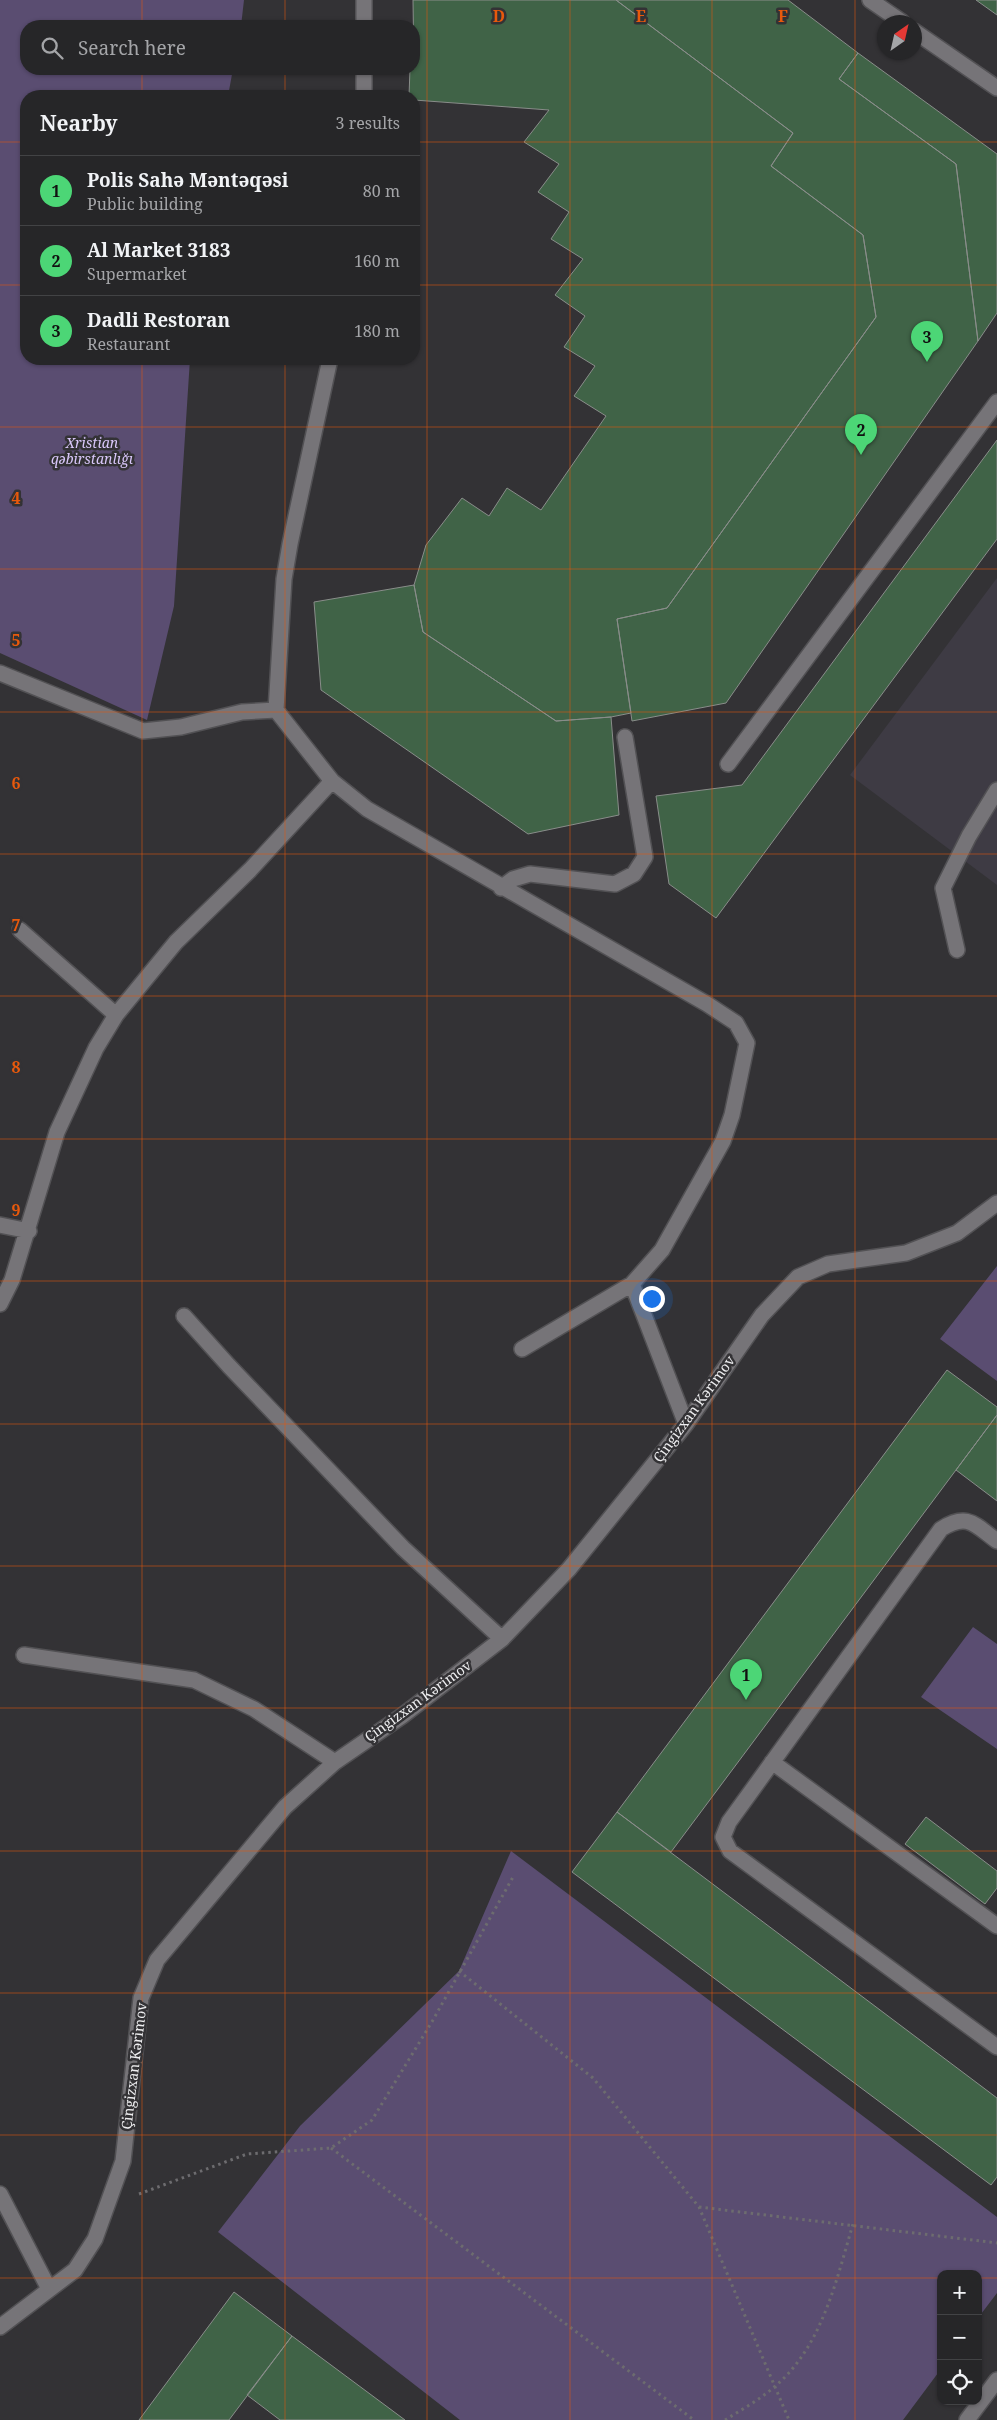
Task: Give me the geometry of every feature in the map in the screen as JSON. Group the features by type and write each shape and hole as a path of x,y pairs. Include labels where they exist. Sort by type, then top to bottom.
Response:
{"street":[{"path":"364,0 364,20"},
{"path":"870,0 892,15"},
{"path":"922,36 997,88"},
{"path":"364,75 364,90"},
{"path":"329,365 287,562 276,710 332,781 367,809 501,888 707,1004 736,1023 747,1043 732,1115 722,1141 662,1250 632,1284 522,1349"},
{"path":"728,764 997,402"},
{"path":"0,673 143,732 181,728 242,712 276,710"},
{"path":"501,888 513,879 530,874 615,884 634,874 645,857 625,737"},
{"path":"0,1304 12,1280 57,1132 96,1048 116,1015 176,942 250,870 332,781"},
{"path":"957,950 943,888 969,836 997,790"},
{"path":"20,930 116,1015"},
{"name":"Çingizxan Kərimov","path":"0,2327 75,2270 95,2239 122,2161 141,1998 157,1960 285,1807 335,1762 402,1716 502,1639 569,1569 686,1424 762,1315 798,1277 828,1264 906,1253 956,1233 997,1203"},
{"path":"0,1225 28,1231"},
{"path":"632,1284 686,1424"},
{"path":"184,1316 229,1366 403,1548 502,1639"},
{"path":"997,1541 969,1521 954,1520 942,1529 729,1822 723,1837 730,1851 997,2047"},
{"path":"24,1655 194,1680 254,1709 335,1762"},
{"path":"772,1762 997,1926"},
{"path":"0,2194 49,2289"},
{"path":"967,2420 997,2380"}],"path":[{"path":"106,2206 247,2154 331,2148 372,2120 433,2020 513,1877"},
{"path":"459,1971 593,2078 699,2207 788,2420"},
{"path":"331,2148 694,2420"},
{"path":"699,2207 997,2242"},
{"path":"725,2420 774,2388 803,2355 825,2315 853,2224"}],"shaded area":[{"path":"997,578 997,885 850,775"}],"green space":[{"name":"Xristian qəbirstanlığı","path":"0,0 244,0 242,20 20,20 20,75 232,75 229,90 20,90 20,365 190,365 174,606 147,720 0,653"},
{"path":"997,1266 997,1381 940,1339"},
{"path":"973,1627 997,1644 997,1749 921,1697"},
{"path":"511,1851 997,2217 997,2293 982,2313 982,2270 937,2270 937,2374 903,2420 460,2420 218,2232 300,2126 459,1971"}],"building":[{"path":"413,0 616,0 793,133 771,166 863,235 876,317 667,608 617,619 631,713 611,717 556,721 423,632 414,585 426,545 462,498 489,516 507,488 541,510 606,416 574,396 595,366 564,347 585,316 555,295 583,259 551,239 569,212 538,192 559,164 524,142 549,110 420,100 420,90 409,90 410,75 420,75 420,20 413,20"},
{"path":"616,0 788,0 858,53 839,79 956,164 978,341 726,703 632,721 617,619 667,608 876,317 863,235 771,166 793,133"},
{"path":"976,0 997,0 997,15"},
{"path":"858,53 997,154 997,313 978,341 956,164 839,79"},
{"path":"997,440 997,539 716,918 669,884 656,796 742,785"},
{"path":"414,585 423,632 556,721 611,717 619,815 528,834 321,690 314,602"},
{"path":"947,1370 997,1407 997,1415 671,1852 617,1812"},
{"path":"997,1415 997,1501 956,1470"},
{"path":"617,1812 997,2098 997,2177 991,2185 572,1872"},
{"path":"926,1817 997,1871 997,1888 985,1904 905,1844"},
{"path":"234,2292 292,2336 229,2420 139,2420"},
{"path":"292,2336 405,2420 280,2420 247,2395"}],"place":[{"name":"Dadli Restoran","path":"927,362"},
{"name":"Al Market 3183","path":"861,455"},
{"name":"Polis Sahə Məntəqəsi","path":"746,1700"}]}
